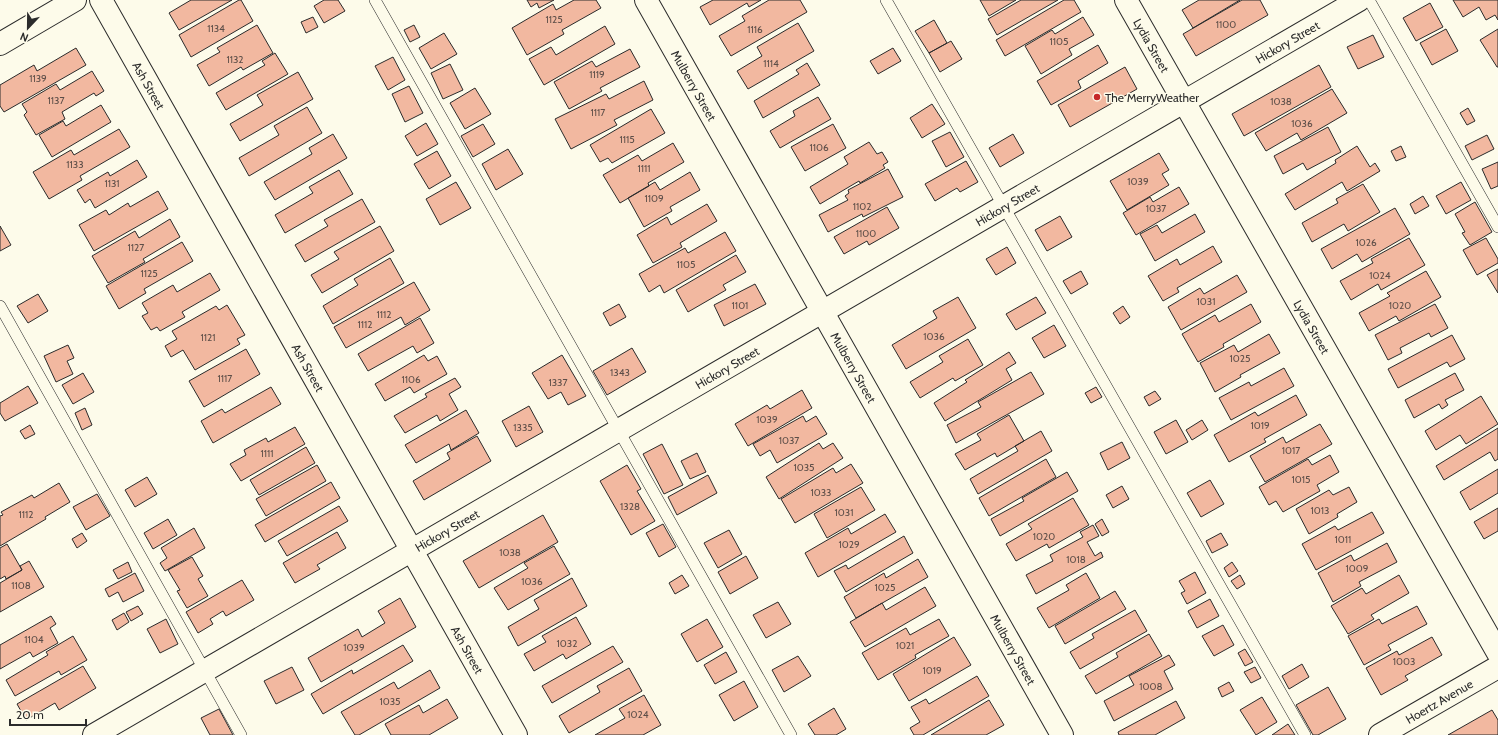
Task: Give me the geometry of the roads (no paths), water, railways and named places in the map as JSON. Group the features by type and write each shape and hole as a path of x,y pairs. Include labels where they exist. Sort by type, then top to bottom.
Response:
{"street":[{"path":"0,44 75,0"},
{"name":"Ash Street","path":"101,0 516,735"},
{"name":"Mulberry Street","path":"646,0 1062,735"},
{"name":"Lydia Street","path":"1126,0 1185,101 1498,653"},
{"name":"Hickory Street","path":"94,735 1359,0"},
{"name":"Hoertz Avenue","path":"1380,735 1498,667"}],"lane":[{"path":"375,0 791,735"},
{"path":"886,0 1305,735"},
{"path":"1369,0 1498,227"},
{"path":"0,306 241,735"}],"place":[{"name":"The MerryWeather","path":"1097,97"}]}
